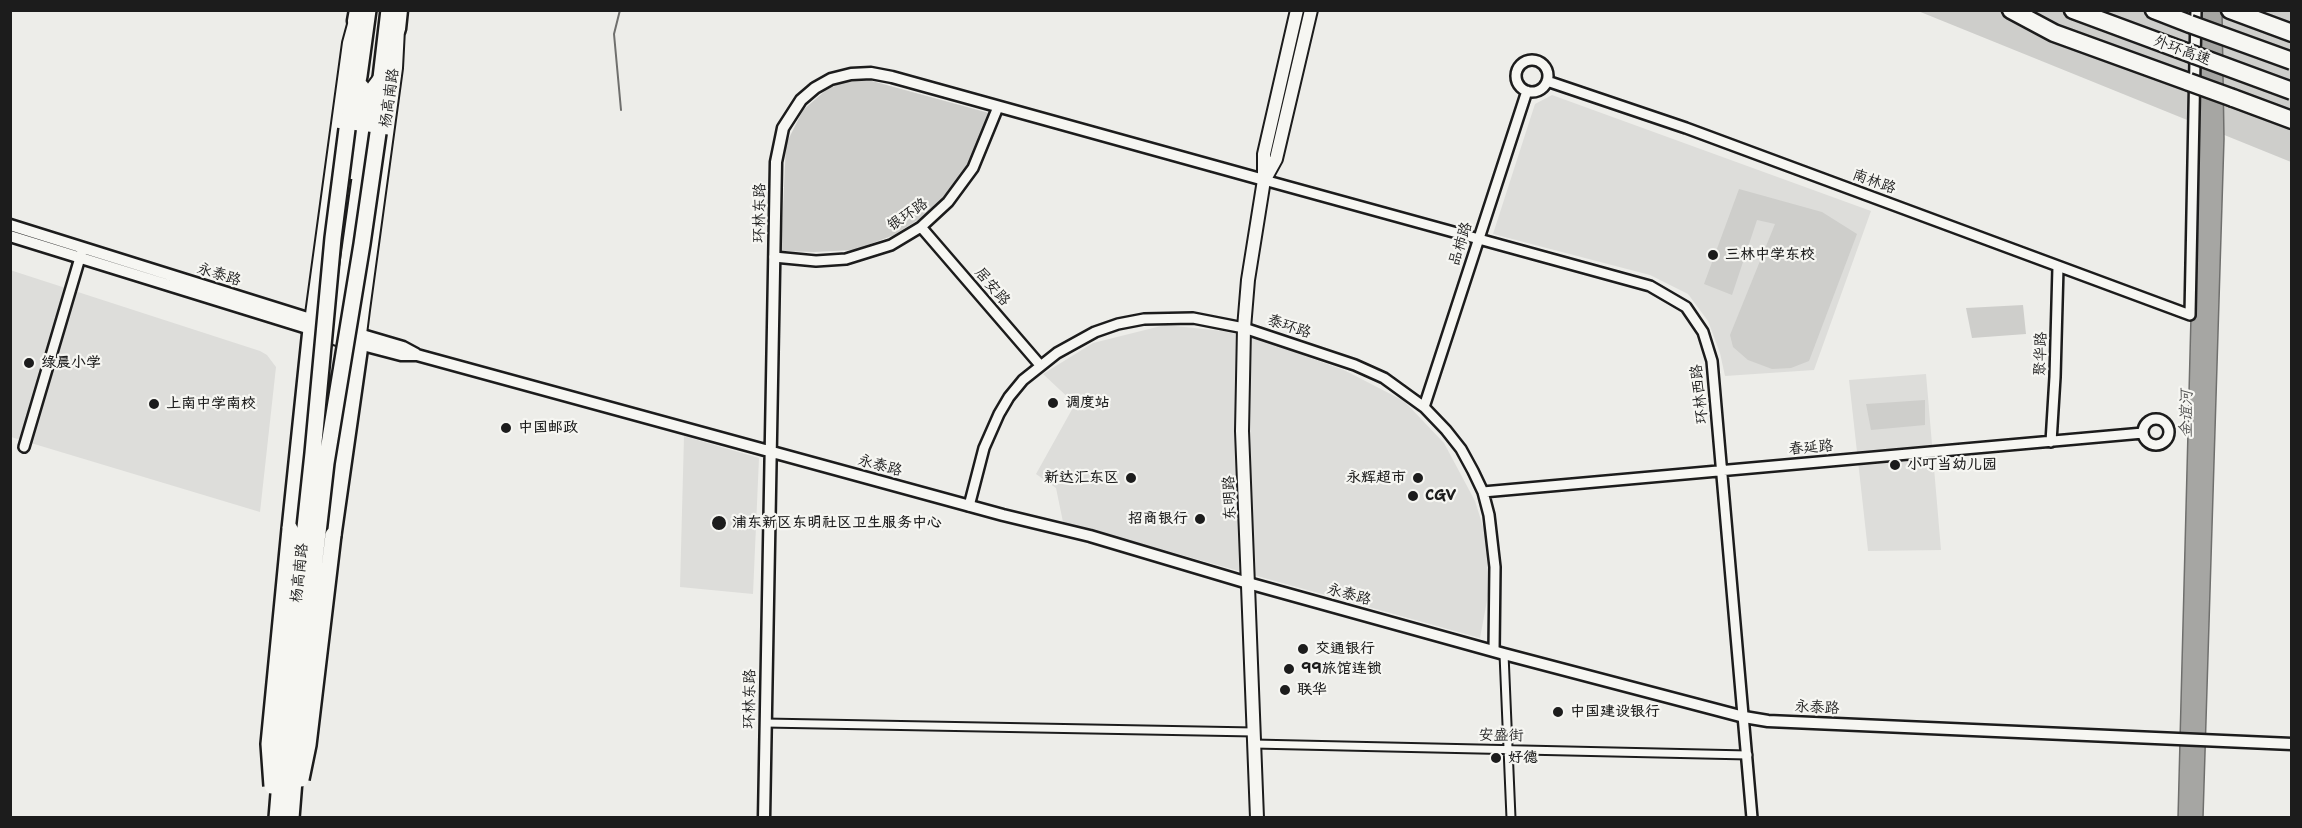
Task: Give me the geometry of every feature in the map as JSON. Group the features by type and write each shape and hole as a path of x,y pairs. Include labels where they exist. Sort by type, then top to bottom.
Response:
{"highway":[{"name":"杨高南路","path":"294,818 304,655 326,463 382,134 381,78 389,10"},
{"path":"382,134 399,10"},
{"path":"2010,10 2054,33 2292,120"},
{"name":"外环高速","path":"2073,10 2292,91"},
{"name":"外环高速","path":"2154,10 2193,17 2292,61"},
{"path":"2232,11 2292,33"},
{"name":"杨高南路","path":"274,818 314,453 333,238 347,129 359,76 361,14"},
{"path":"347,129 361,14"},
{"path":"274,818 269,744 297,468 326,330"},
{"path":"294,818 308,745 338,468 346,444 356,340"}],"main road":[{"name":"东明路","path":"1257,818 1242,431 1244,328 1249,269 1264,180 1264,154 1297,10"},
{"name":"东明路","path":"1264,180 1276,159 1311,10"},
{"name":"杨高南路","path":"326,330 315,299 350,43 361,14"},
{"name":"杨高南路","path":"274,818 277,719 326,330 362,89 359,76"},
{"name":"杨高南路","path":"326,330 372,90 381,78"},
{"name":"杨高南路","path":"338,468 362,310 382,134"},
{"path":"326,330 356,340"}],"street":[{"name":"南林路","path":"1547,81 1686,128 2190,315 2193,17"},
{"path":"1525,61 1537,61 1546,68 1547,81 1539,90 1527,91 1516,77 1517,71 1525,61"},
{"name":"环林东路","path":"764,818 778,144 791,113 801,100 815,88 831,79 851,74 871,73 1264,180"},
{"name":"品柿路","path":"1425,407 1527,91"},
{"name":"银环路","path":"774,257 816,261 846,259 891,245 921,227 948,202 973,168 998,106"},
{"name":"环林西路","path":"1264,180 1650,286 1686,307 1703,332 1712,361 1752,818"},
{"name":"永泰路","path":"10,225 81,253"},
{"name":"居安路","path":"921,227 1040,365"},
{"name":"永泰路","path":"10,236 81,253 326,330"},
{"path":"24,447 81,253"},
{"name":"聚华路","path":"2051,442 2058,267"},
{"name":"泰环路","path":"969,506 984,448 1009,397 1023,380 1057,353 1095,332 1118,324 1144,319 1193,318 1244,328 1355,365 1384,378 1425,407 1446,430 1461,450 1483,492 1489,515 1495,567 1499,653"},
{"name":"永泰路","path":"356,340 401,355 417,355 969,506 1090,536 1499,653 1744,717 1768,721 2292,744"},
{"name":"春延路","path":"1483,492 2143,434"},
{"path":"1499,653 1510,750 1511,818"},
{"name":"安盛街","path":"765,723 1254,738 1510,750 1748,755"}],"shaded area":[{"path":"1918,11 2291,11 2291,162"},
{"path":"2201,11 2222,11 2224,139 2203,817 2178,818 2196,123"},
{"path":"850,79 872,81 989,113 978,147 960,178 929,213 894,235 855,250 781,251 786,144 803,110 826,90"},
{"name":"三林中学东校","path":"1552,95 1871,211 1814,370 1725,376 1720,353 1708,321 1688,294 1650,275 1493,234 1535,104"},
{"path":"1739,189 1822,212 1857,234 1809,361 1791,368 1772,369 1748,360 1733,347 1730,335 1775,224 1757,220 1732,295 1704,284"},
{"name":"上南中学南校","path":"10,270 267,355 276,367 260,512 11,437"},
{"path":"2023,305 2026,334 1972,338 1966,308"},
{"path":"1165,325 1223,331 1264,341 1344,370 1404,401 1444,443 1475,501 1486,536 1489,590 1480,638 1063,522 1056,488 1036,474 1075,404 1043,374 1093,343"},
{"name":"小叮当幼儿园","path":"1926,374 1941,550 1868,551 1849,380"},
{"path":"1925,400 1925,425 1871,430 1866,404"},
{"name":"浦东新区东明社区卫生服务中心","path":"684,436 759,458 753,594 680,587"}],"waterway":[{"path":"620,10 614,34 621,110"}],"place":[{"name":"三林中学东校","path":"1713,255"},
{"name":"绿晨小学","path":"29,363"},
{"name":"调度站","path":"1053,403"},
{"name":"上南中学南校","path":"154,404"},
{"name":"中国邮政","path":"506,428"},
{"name":"小叮当幼儿园","path":"1895,465"},
{"name":"新达汇东区","path":"1131,478"},
{"name":"永辉超市","path":"1418,478"},
{"name":"CGV","path":"1413,496"},
{"name":"招商银行","path":"1200,519"},
{"name":"浦东新区东明社区卫生服务中心","path":"719,523"},
{"name":"交通银行","path":"1303,649"},
{"name":"99旅馆连锁","path":"1289,669"},
{"name":"联华","path":"1285,690"},
{"name":"中国建设银行","path":"1558,712"},
{"name":"好德","path":"1496,758"}],"water label":[{"name":"金谊河","path":"2187,414"}]}
